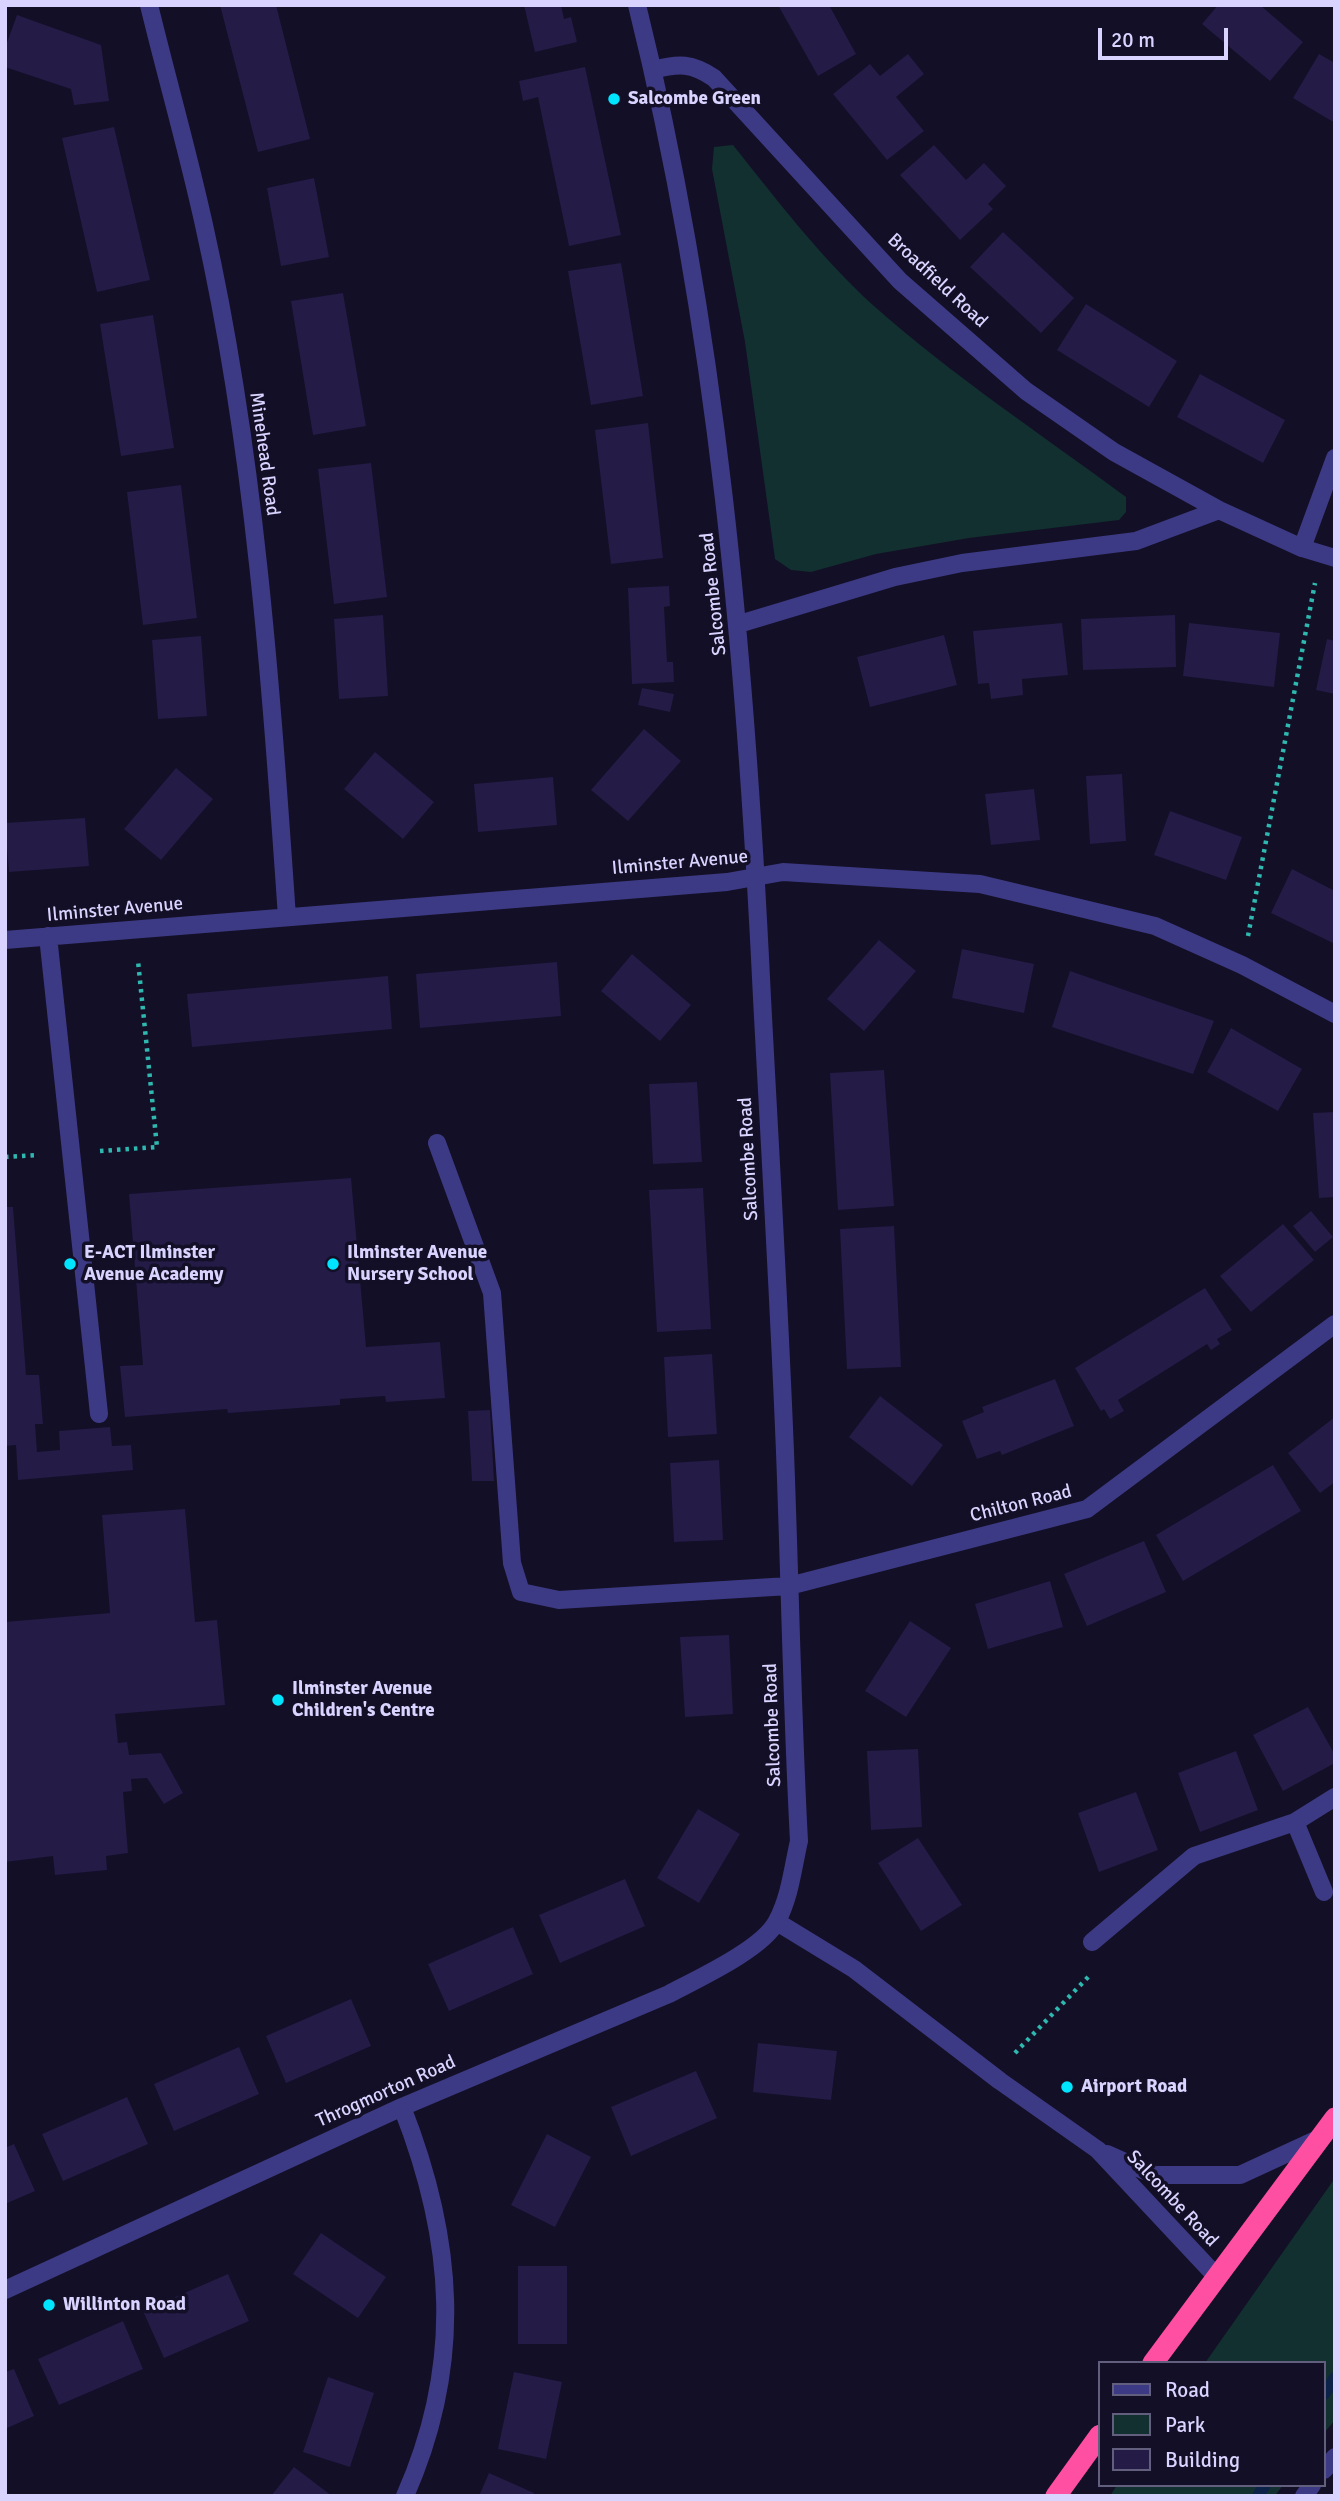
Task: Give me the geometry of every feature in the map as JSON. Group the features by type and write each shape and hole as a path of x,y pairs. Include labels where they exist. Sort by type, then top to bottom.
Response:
{"highway":[{"path":"1154,2361 1335,2118"},
{"path":"1056,2496 1098,2438"}],"street":[{"name":"Minehead Road","path":"149,5 204,227 236,404 259,566 287,917"},
{"name":"Salcombe Road","path":"637,5 688,233 711,383 739,624 757,878 799,1841 777,1923 854,1969 994,2076 1098,2150 1154,2175 1240,2175 1318,2139"},
{"name":"Broadfield Road","path":"653,70 678,63 696,66 714,78 900,281 1026,391 1114,452 1219,509 1327,557"},
{"path":"1302,548 1335,458"},
{"path":"739,624 908,574 962,564 1136,541 1219,509"},
{"name":"Ilminster Avenue","path":"5,940 757,878 783,872 980,884 1155,926 1242,965 1335,1014"},
{"path":"48,936 99,1414"},
{"name":"Chilton Road","path":"437,1143 492,1293 512,1563 521,1592 559,1600 789,1586 1087,1509 1335,1324"},
{"path":"1092,1942 1194,1856 1295,1822 1335,1797"},
{"path":"1295,1822 1324,1892"},
{"name":"Throgmorton Road","path":"5,2290 402,2107 669,1994 719,1969 757,1942 777,1923"},
{"path":"402,2107 434,2200 443,2260 447,2319 438,2389 425,2449 405,2496"},
{"name":"Salcombe Road","path":"1098,2150 1216,2276"}],"path":[{"path":"1242,965 1327,557"},
{"path":"5,1157 157,1147 134,928"},
{"path":"994,2076 1108,1956 1092,1942"}],"green space":[{"path":"733,145 818,248 874,306 966,381 1126,497 1126,512 1119,520 969,538 876,554 811,572 791,570 775,559 745,342 712,169 714,147"},
{"path":"1335,2178 1335,2420 1326,2431 1326,2361 1206,2361"},
{"path":"1116,2487 1282,2487 1275,2496 1110,2496"}],"building":[{"path":"220,5 276,5 310,139 258,152"},
{"path":"524,5 561,5 564,19 571,17 577,42 535,52"},
{"path":"778,5 829,5 856,54 818,76"},
{"path":"1218,5 1260,5 1303,42 1270,81 1202,24"},
{"path":"17,15 101,45 109,101 74,105 71,89 5,67 5,48"},
{"path":"908,54 924,74 896,97 924,131 887,160 833,94 870,64 880,76"},
{"path":"1319,54 1335,63 1335,123 1293,98"},
{"path":"585,67 621,235 569,246 538,97 523,101 519,81"},
{"path":"114,127 150,280 97,292 62,138"},
{"path":"934,145 966,180 984,163 1006,186 988,204 993,209 960,240 900,175"},
{"path":"314,178 329,257 281,266 267,188"},
{"path":"1003,232 1074,298 1041,333 970,267"},
{"path":"621,263 643,396 591,405 568,271"},
{"path":"343,293 366,426 313,435 291,301"},
{"path":"1086,304 1177,361 1149,407 1057,350"},
{"path":"153,315 174,448 121,456 100,324"},
{"path":"1200,374 1285,420 1263,463 1177,417"},
{"path":"648,423 663,558 611,564 595,430"},
{"path":"371,463 387,597 334,604 318,469"},
{"path":"181,485 197,618 143,625 127,492"},
{"path":"669,586 670,606 664,607 667,662 673,662 674,682 632,684 628,588"},
{"path":"383,615 388,696 339,699 334,619"},
{"path":"1175,615 1176,667 1083,670 1081,619"},
{"path":"1062,623 1068,675 1022,679 1023,695 991,699 989,683 978,684 973,631"},
{"path":"1189,623 1280,633 1274,687 1183,676"},
{"path":"944,635 957,685 870,707 857,657"},
{"path":"201,636 207,716 158,719 152,640"},
{"path":"1327,639 1335,641 1335,694 1316,690"},
{"path":"642,688 674,694 670,712 638,705"},
{"path":"644,729 681,761 628,821 591,790"},
{"path":"375,752 434,802 403,839 344,789"},
{"path":"176,768 213,799 161,860 124,829"},
{"path":"1122,774 1126,841 1090,844 1086,776"},
{"path":"553,777 557,825 478,832 474,784"},
{"path":"1034,789 1040,840 991,845 985,794"},
{"path":"1170,811 1242,837 1226,880 1154,855"},
{"path":"85,818 89,866 9,872 5,823"},
{"path":"1292,869 1335,891 1335,944 1271,913"},
{"path":"879,940 916,971 864,1031 827,999"},
{"path":"962,949 1034,964 1024,1013 952,998"},
{"path":"632,954 691,1005 660,1041 601,991"},
{"path":"557,962 561,1016 420,1028 416,974"},
{"path":"1070,971 1214,1021 1193,1074 1052,1027"},
{"path":"388,976 392,1029 192,1047 187,994"},
{"path":"1231,1028 1302,1069 1278,1111 1207,1072"},
{"path":"884,1070 894,1206 838,1210 830,1073"},
{"path":"697,1082 702,1162 653,1164 649,1084"},
{"path":"1335,1112 1335,1197 1319,1198 1313,1113"},
{"path":"351,1178 366,1347 440,1342 445,1398 386,1402 385,1396 340,1399 340,1405 228,1413 227,1409 125,1417 120,1366 143,1365 129,1194"},
{"path":"703,1188 711,1329 657,1332 649,1190"},
{"path":"5,1207 13,1207 26,1375 39,1375 43,1424 35,1424 37,1452 60,1450 59,1431 110,1427 112,1446 131,1445 133,1470 18,1480 16,1445 5,1446"},
{"path":"1311,1211 1333,1237 1315,1252 1293,1226"},
{"path":"1283,1224 1314,1260 1251,1312 1220,1276"},
{"path":"894,1226 901,1367 847,1369 840,1229"},
{"path":"1205,1288 1232,1330 1217,1339 1220,1344 1211,1350 1207,1344 1118,1400 1124,1411 1110,1419 1104,1409 1101,1411 1075,1368"},
{"path":"712,1354 717,1434 668,1437 664,1357"},
{"path":"1055,1379 1074,1426 1002,1455 1000,1451 977,1459 962,1421 984,1412 982,1407"},
{"path":"880,1396 943,1445 912,1486 849,1437"},
{"path":"490,1410 494,1481 472,1481 468,1411"},
{"path":"1335,1417 1335,1482 1320,1493 1288,1453"},
{"path":"719,1460 723,1540 674,1542 670,1463"},
{"path":"1273,1465 1301,1511 1183,1581 1156,1535"},
{"path":"185,1509 195,1622 217,1620 225,1705 115,1714 118,1743 127,1742 129,1755 161,1753 183,1793 164,1804 147,1778 131,1779 132,1791 123,1792 128,1853 106,1856 107,1870 55,1875 53,1856 5,1862 5,1622 110,1613 102,1515"},
{"path":"1144,1541 1166,1592 1087,1626 1064,1574"},
{"path":"1050,1581 1063,1627 988,1649 975,1604"},
{"path":"910,1621 951,1648 906,1717 865,1691"},
{"path":"729,1635 733,1714 685,1717 680,1637"},
{"path":"1308,1707 1335,1755 1335,1763 1283,1791 1253,1735"},
{"path":"918,1749 922,1827 871,1830 867,1751"},
{"path":"1236,1751 1258,1810 1200,1832 1178,1773"},
{"path":"1136,1792 1158,1850 1099,1872 1078,1813"},
{"path":"698,1809 740,1834 699,1903 657,1878"},
{"path":"918,1838 962,1905 921,1931 878,1863"},
{"path":"625,1879 645,1926 560,1963 539,1915"},
{"path":"513,1927 533,1974 449,2011 428,1964"},
{"path":"351,1999 371,2046 286,2083 266,2036"},
{"path":"758,2043 837,2051 831,2100 753,2092"},
{"path":"239,2047 259,2094 174,2131 154,2084"},
{"path":"696,2071 717,2118 631,2156 611,2107"},
{"path":"127,2097 148,2144 63,2181 42,2134"},
{"path":"547,2134 591,2157 555,2227 511,2205"},
{"path":"14,2144 35,2191 5,2204 5,2148"},
{"path":"321,2233 386,2277 358,2318 293,2274"},
{"path":"518,2266 567,2266 567,2344 518,2344"},
{"path":"228,2274 249,2321 164,2358 143,2311"},
{"path":"123,2321 143,2369 59,2405 38,2359"},
{"path":"14,2369 34,2416 5,2429 5,2372"},
{"path":"514,2372 562,2382 546,2459 498,2449"},
{"path":"328,2377 374,2393 350,2467 303,2452"},
{"path":"294,2467 332,2496 271,2496"},
{"path":"489,2473 534,2493 533,2496 479,2496"}],"waterway":[{"path":"1326,2391 1335,2378"},
{"path":"1258,2496 1264,2487"}],"place":[{"name":"Salcombe Green","path":"614,99"},
{"name":"E-ACT Ilminster Avenue Academy","path":"70,1264"},
{"name":"Ilminster Avenue Nursery School","path":"333,1264"},
{"name":"Ilminster Avenue Children's Centre","path":"278,1700"},
{"name":"Airport Road","path":"1067,2087"},
{"name":"Willinton Road","path":"49,2305"}]}
